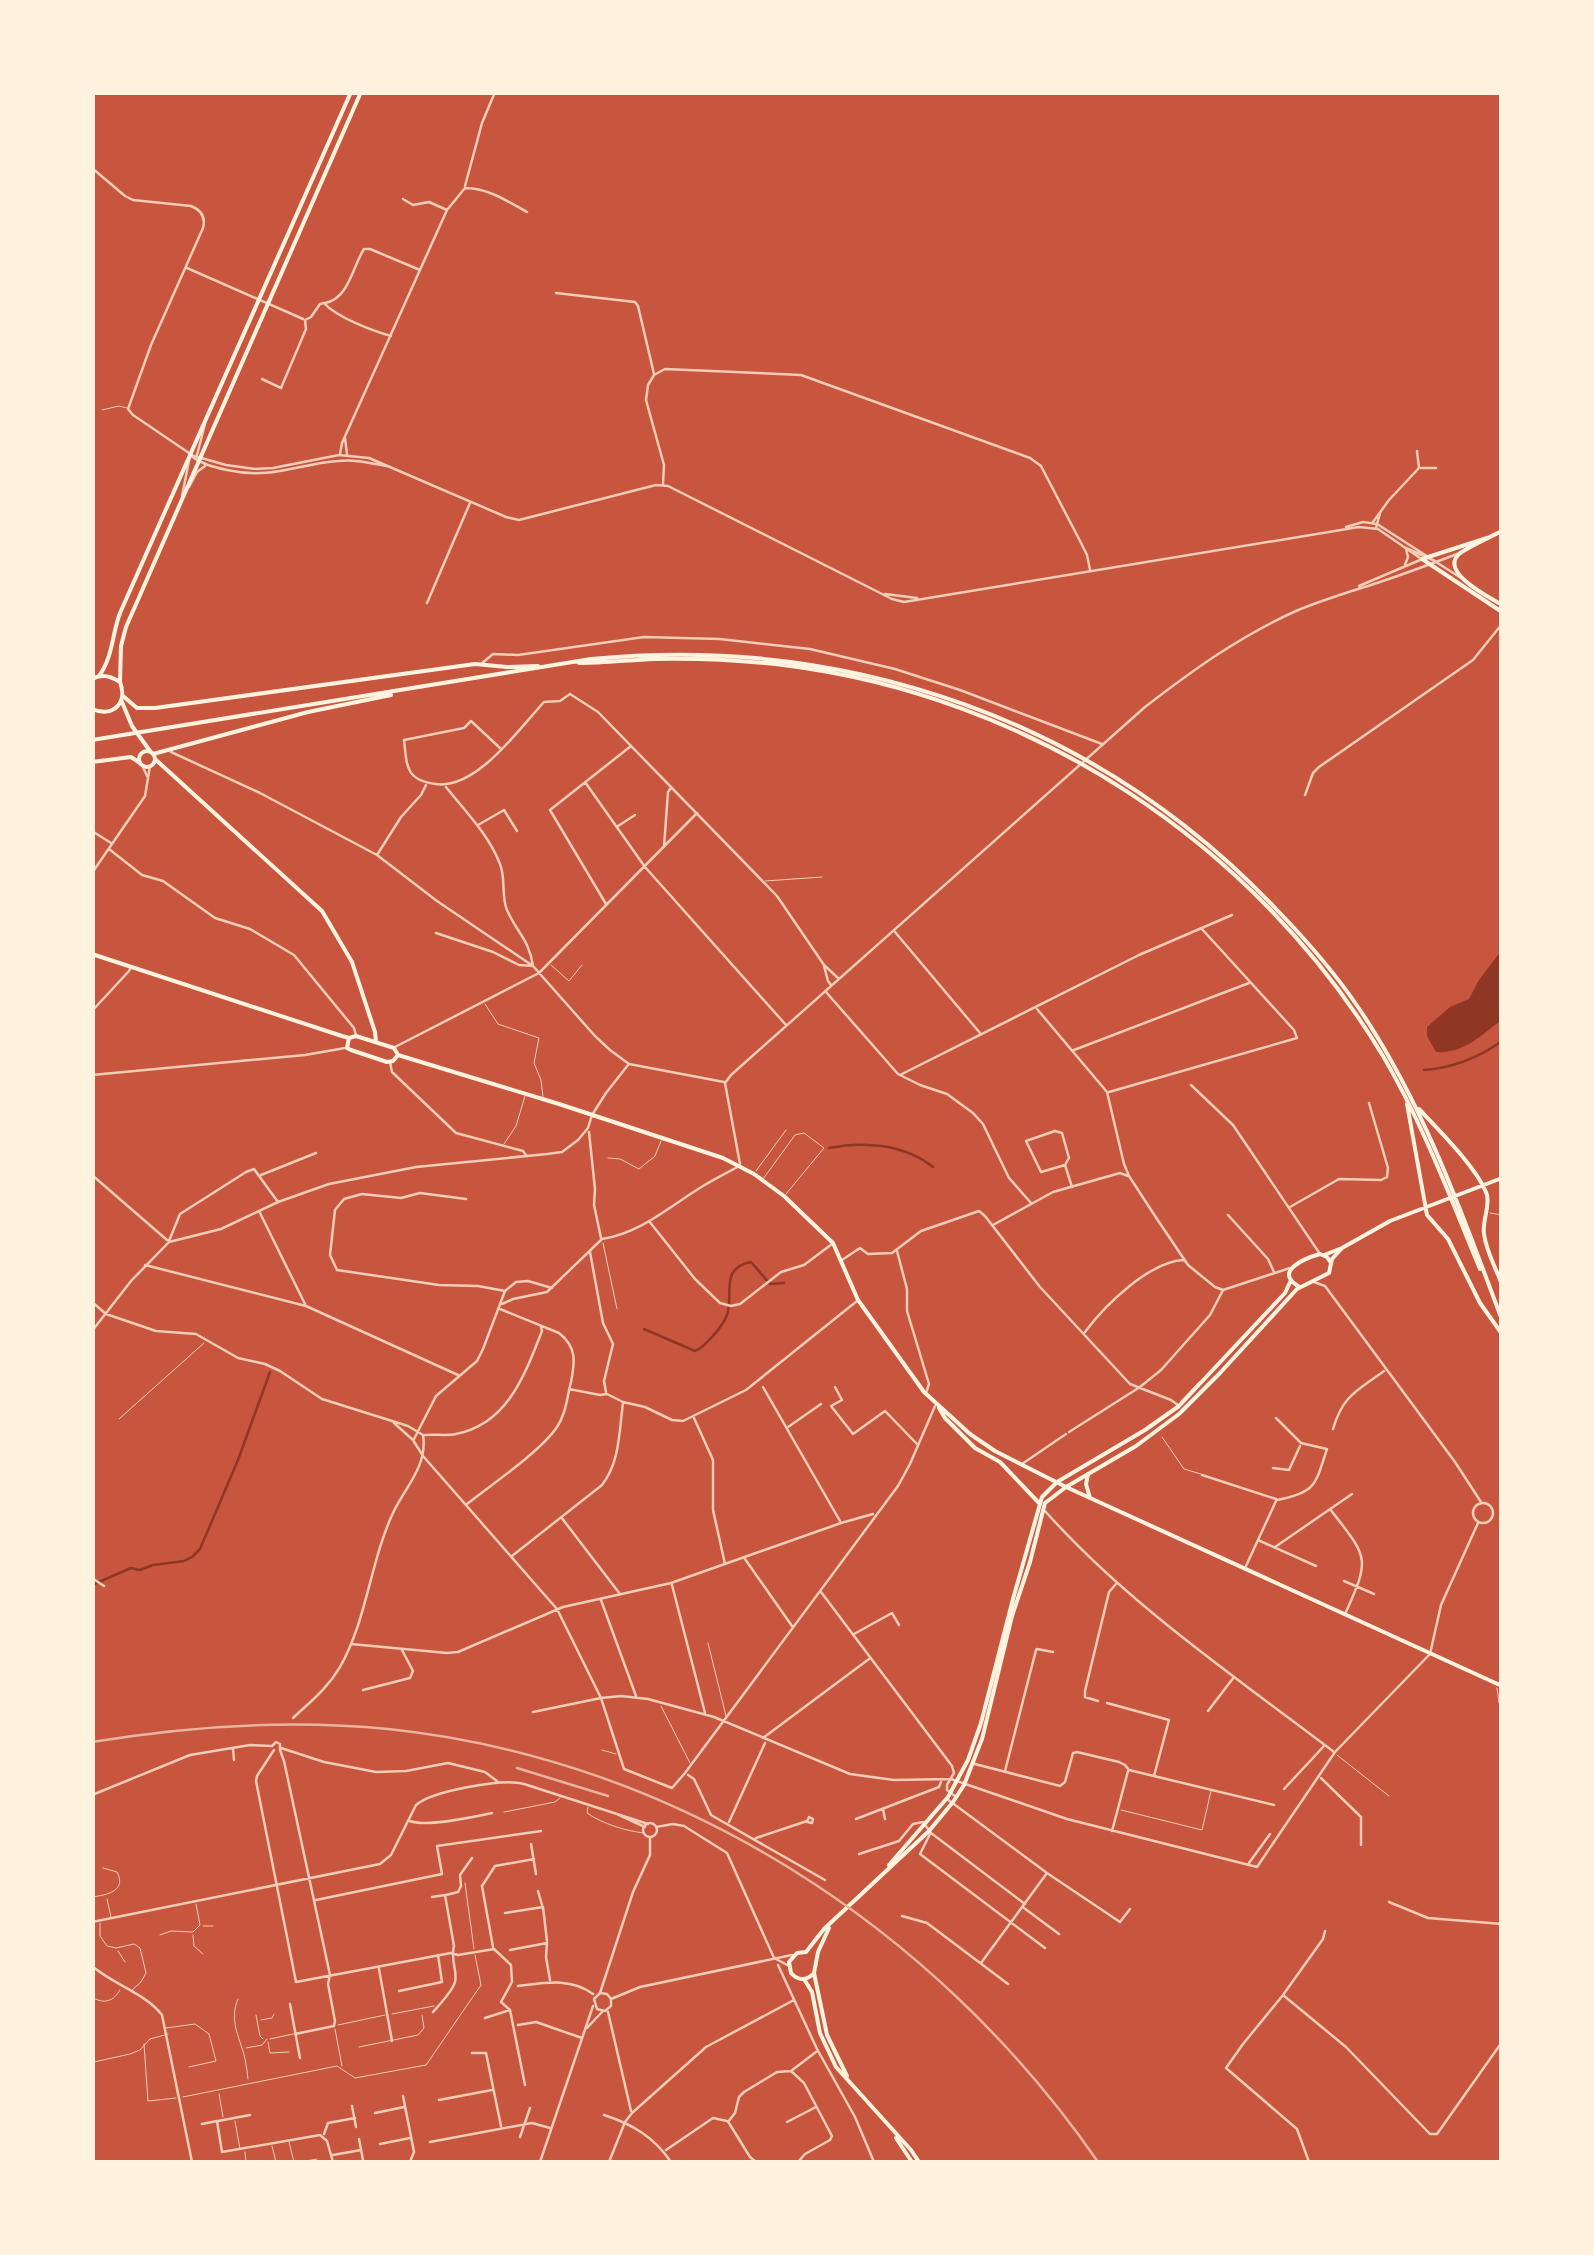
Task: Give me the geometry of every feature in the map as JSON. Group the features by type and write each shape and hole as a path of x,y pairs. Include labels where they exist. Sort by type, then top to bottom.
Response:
{"main road":[{"path":"152,759 128,718 122,699 121,646 126,627 182,496 206,418 352,92"},
{"path":"96,677 110,656 120,614 269,304 362,92"},
{"path":"1502,531 1461,552 1454,564 1462,578 1502,605"},
{"path":"1431,560 1492,536"},
{"path":"1431,560 1502,612"},
{"path":"569,664 673,654 820,666 945,697 1008,721 1108,772 1200,838 1263,895 1352,998 1416,1106 1502,1320 1458,1208"},
{"path":"122,699 137,708 155,708 481,664 508,668 708,660 820,670 948,703 1066,754 1127,790 1192,838 1268,907 1312,957 1372,1038 1448,1183"},
{"path":"92,740 558,665"},
{"path":"96,677 120,682"},
{"path":"141,764 321,709 483,678"},
{"path":"111,712 122,699"},
{"path":"92,709 128,718"},
{"path":"141,741 141,764"},
{"path":"141,753 161,765 322,911 352,962 376,1042"},
{"path":"92,762 131,757 141,764"},
{"path":"92,954 348,1038 356,1036 376,1042 394,1048 398,1055 740,1165 784,1196 833,1243 858,1300 926,1394 970,1434 1066,1487 1500,1686"},
{"path":"348,1038 347,1048 390,1062 398,1055"},
{"path":"1405,1096 1424,1208 1430,1222 1448,1239 1475,1294 1502,1334"},
{"path":"1416,1106 1482,1186 1487,1198 1484,1238 1502,1285"},
{"path":"873,1882 930,1832 964,1784 1042,1498 1057,1482 1179,1406 1285,1292 1292,1267 1342,1248 1383,1224 1502,1178"},
{"path":"1042,1506 1178,1414 1300,1286 1328,1274 1342,1248"},
{"path":"1319,1254 1331,1263"},
{"path":"1290,1279 1300,1286"},
{"path":"936,1404 975,1448 1000,1462 1042,1506"},
{"path":"1088,1474 1086,1487 1090,1498"},
{"path":"916,2162 836,2067 823,2042 812,1992 789,1966 794,1954 806,1952 925,1824 948,1796 954,1780 971,1763"},
{"path":"804,1979 817,1967 816,1960 831,1924"},
{"path":"806,1952 816,1960"},
{"path":"813,1974 827,2035 855,2089"}],"street":[{"path":"340,458 341,445 447,210 465,188 495,92"},
{"path":"92,168 133,200 191,206 204,218 128,408"},
{"path":"465,188 486,190 527,212"},
{"path":"404,199 413,205 429,202 447,210"},
{"path":"186,267 305,320 312,317 317,306 340,298 364,249 420,270"},
{"path":"556,293 635,302 654,375"},
{"path":"324,303 340,315 391,336"},
{"path":"262,380 281,388 306,328 305,320"},
{"path":"663,485 664,465 646,400 654,375 665,369 800,375 1030,458 1042,466 1087,554 1090,570"},
{"path":"102,410 128,408 210,466 235,472 263,474 340,458"},
{"path":"346,436 347,458"},
{"path":"1417,451 1419,468"},
{"path":"182,496 185,475 196,457 263,469 347,458 393,467 506,516 526,520 663,485 900,602 1374,525 1431,560"},
{"path":"182,496 200,469 210,466"},
{"path":"1374,525 1380,511 1419,468 1436,468"},
{"path":"427,604 471,502"},
{"path":"1374,525 1462,578"},
{"path":"1404,566 1408,557 1405,547"},
{"path":"500,1306 513,1299 542,1294 602,1239 649,1222 740,1165 726,1082 730,1074 1145,707 1228,646 1296,612 1404,566 1461,552"},
{"path":"1353,589 1431,560"},
{"path":"1305,795 1318,767 1473,660 1502,624"},
{"path":"481,664 494,654 518,655 644,637 720,639 810,649 895,669 960,690 1104,745"},
{"path":"500,748 471,720 464,728 404,740 412,776 426,784 446,786 486,766 544,702 560,702 570,694 598,712 777,896 838,979"},
{"path":"607,905 550,810 631,746"},
{"path":"171,752 260,793 377,855 533,966 595,1036 629,1064 726,1082"},
{"path":"92,873 145,796 152,759"},
{"path":"141,764 148,778"},
{"path":"585,782 645,867 786,1025"},
{"path":"377,855 426,784"},
{"path":"446,786 468,810 498,858 506,908 530,947 533,966"},
{"path":"664,849 671,788"},
{"path":"477,826 504,810 517,830"},
{"path":"394,1048 538,973 698,813"},
{"path":"617,827 636,814"},
{"path":"92,831 112,843"},
{"path":"109,849 142,874 163,880 215,918 250,929 294,955 354,1028 356,1036"},
{"path":"762,881 822,878"},
{"path":"900,1075 1139,954 1232,915"},
{"path":"1108,1092 1297,1038 1294,1030 1200,927"},
{"path":"894,931 981,1034"},
{"path":"436,933 519,965 533,966"},
{"path":"548,963 569,981 582,966"},
{"path":"824,965 832,985"},
{"path":"92,1011 131,966"},
{"path":"1073,1050 1250,982"},
{"path":"825,990 900,1075 948,1094 974,1113 1010,1178 1031,1203"},
{"path":"483,1001 498,1024 539,1038 534,1063 543,1099"},
{"path":"1036,1008 1108,1092 1129,1176 1184,1260 1222,1293"},
{"path":"92,1074 347,1048"},
{"path":"390,1062 392,1072 456,1133 525,1154"},
{"path":"168,1242 221,1229 278,1202 330,1184 416,1166 567,1150 588,1128 592,1115 629,1064"},
{"path":"1191,1085 1233,1126 1319,1254"},
{"path":"502,1146 516,1126 526,1094"},
{"path":"1289,1208 1338,1179 1387,1177 1388,1168 1369,1103"},
{"path":"588,1128 594,1205 617,1308"},
{"path":"754,1174 786,1130"},
{"path":"1055,1131 1062,1133 1070,1158 1065,1164 1041,1172 1026,1141 1055,1131"},
{"path":"763,1180 795,1135 804,1133 824,1148 784,1196"},
{"path":"608,1158 620,1158 639,1169 655,1156 662,1138"},
{"path":"578,1140 590,1143"},
{"path":"260,1175 316,1154"},
{"path":"1065,1164 1072,1187"},
{"path":"92,1331 130,1281 168,1242 180,1214 254,1169 278,1202"},
{"path":"992,1226 1052,1192 1120,1173 1129,1176"},
{"path":"92,1175 168,1242"},
{"path":"466,1199 420,1192 401,1198 362,1194 344,1199 335,1210 330,1255 337,1270 505,1291"},
{"path":"841,1260 860,1248 868,1254 892,1253 922,1231 979,1211 1040,1287 1130,1384 1179,1406"},
{"path":"259,1212 306,1306"},
{"path":"1487,1212 1502,1215"},
{"path":"1228,1215 1276,1272 1290,1279"},
{"path":"649,1222 695,1278 720,1303 728,1305 740,1304 786,1270 804,1265 833,1243"},
{"path":"896,1250 908,1289 907,1311 929,1384 926,1394"},
{"path":"590,1252 602,1323 613,1344 604,1380 606,1394"},
{"path":"1084,1333 1140,1277 1158,1265 1184,1260"},
{"path":"146,1265 306,1306 458,1376"},
{"path":"1021,1464 1160,1370 1203,1323 1222,1293 1292,1267"},
{"path":"1326,1286 1328,1274"},
{"path":"413,1440 436,1396 476,1361 505,1291 516,1282 528,1281 552,1288"},
{"path":"1313,1282 1326,1286 1481,1502 1490,1504 1489,1520 1478,1523"},
{"path":"569,1389 606,1394 677,1422 746,1390 858,1300"},
{"path":"92,1302 106,1314 156,1331 196,1334 238,1358 285,1373 322,1398 423,1435 422,1462 391,1516 351,1644 326,1688 293,1718"},
{"path":"466,1505 547,1440 563,1415 574,1368 568,1340 500,1306"},
{"path":"423,1435 448,1436 468,1431 500,1410 522,1381 542,1330 540,1326"},
{"path":"119,1419 207,1340"},
{"path":"1333,1429 1344,1401 1385,1370"},
{"path":"763,1387 840,1523"},
{"path":"835,1388 842,1400 831,1406 852,1434 885,1411 918,1445"},
{"path":"512,1556 602,1486 615,1465 623,1402"},
{"path":"787,1428 821,1404"},
{"path":"394,1423 413,1440 558,1609 601,1698 624,1770 674,1788 898,1486 936,1404"},
{"path":"693,1416 713,1460 713,1510 724,1564"},
{"path":"1162,1437 1184,1469 1277,1500 1310,1489 1327,1449 1301,1443 1276,1418"},
{"path":"419,1447 424,1442"},
{"path":"1273,1468 1289,1470 1301,1443"},
{"path":"1275,1548 1352,1494"},
{"path":"1245,1569 1277,1500"},
{"path":"1478,1523 1474,1516 1481,1502"},
{"path":"1042,1506 1078,1546 1142,1604 1388,1796"},
{"path":"1330,1509 1363,1558 1364,1569 1344,1615"},
{"path":"351,1644 458,1652 558,1609 671,1584 840,1523 875,1515"},
{"path":"561,1517 621,1595"},
{"path":"533,1712 601,1698 636,1697 724,1718 850,1774 894,1780 954,1780 1112,1832 1257,1867 1335,1752 1430,1654 1441,1605 1478,1523"},
{"path":"1258,1540 1316,1566"},
{"path":"744,1557 793,1627"},
{"path":"94,1580 104,1586"},
{"path":"1344,1581 1374,1594"},
{"path":"1098,1701 1086,1697 1085,1692 1110,1592 1117,1582"},
{"path":"671,1584 705,1714"},
{"path":"820,1590 952,1766 954,1780"},
{"path":"600,1600 636,1697"},
{"path":"853,1635 892,1613 898,1625"},
{"path":"708,1643 724,1718"},
{"path":"364,1690 410,1678 412,1671 401,1648"},
{"path":"1005,1772 1036,1650 1053,1652"},
{"path":"728,1823 765,1739 870,1658"},
{"path":"1208,1710 1236,1676"},
{"path":"1500,1686 1497,1693 1502,1704"},
{"path":"661,1703 691,1765"},
{"path":"1107,1703 1169,1720 1154,1776"},
{"path":"282,1737 275,1743 284,1761 310,1878 330,1975 328,1984 343,2070"},
{"path":"92,1795 177,1760 259,1744 361,1770 384,1772 454,1764 484,1772 497,1782"},
{"path":"1284,1789 1325,1745"},
{"path":"233,1748 234,1760"},
{"path":"277,1749 256,1781 296,1982 451,1952 458,1955 494,1949"},
{"path":"602,1750 620,1754"},
{"path":"971,1763 1060,1786 1076,1752 1119,1762 1129,1770 1274,1805"},
{"path":"1112,1832 1129,1770"},
{"path":"685,1774 694,1778 712,1815 826,1880"},
{"path":"1320,1777 1361,1818 1360,1845"},
{"path":"856,1819 938,1786 942,1780"},
{"path":"130,1991 146,1973 140,1948 134,1944 107,1946 95,1921 374,1865 390,1855 416,1805 426,1797 497,1782 516,1782 646,1825 684,1826 719,1846 727,1853 774,1958 789,1966"},
{"path":"1118,1810 1202,1830 1212,1790"},
{"path":"504,1812 555,1802 561,1795"},
{"path":"948,1796 1047,1873 1120,1922 1130,1909"},
{"path":"589,1804 588,1813 593,1817 650,1837"},
{"path":"884,1808 885,1819"},
{"path":"408,1820 416,1824 492,1814"},
{"path":"754,1839 807,1821"},
{"path":"859,1854 899,1841 913,1824 923,1822 930,1832 1059,1934"},
{"path":"644,1834 646,1825"},
{"path":"650,1837 656,1833 656,1827"},
{"path":"314,1900 442,1874 436,1846 541,1831"},
{"path":"930,1832 920,1854 1045,1948"},
{"path":"1248,1864 1270,1834"},
{"path":"540,2162 595,1997 600,1993 650,1855 650,1837"},
{"path":"531,1844 536,1874"},
{"path":"432,1897 458,1892 460,1875 472,1858"},
{"path":"525,2084 510,2010 501,2002 512,1982 512,1965 494,1949 482,1886 496,1866 534,1859"},
{"path":"92,1897 112,1894 119,1886 117,1872 103,1868"},
{"path":"980,1964 1047,1873"},
{"path":"144,2044 148,2102 336,2066 355,2078 426,2064 481,1984 465,1883"},
{"path":"538,1890 550,1981"},
{"path":"434,2012 456,1982 445,1895"},
{"path":"106,1896 112,1918"},
{"path":"195,1901 200,1926"},
{"path":"1389,1902 1437,1920 1502,1924"},
{"path":"505,1913 543,1907"},
{"path":"902,1916 927,1923 1008,1984"},
{"path":"160,1935 213,1926"},
{"path":"1309,2162 1297,2128 1226,2068 1284,1995 1325,1931"},
{"path":"193,1932 194,1946 203,1954"},
{"path":"510,1950 547,1942"},
{"path":"116,1948 124,1962"},
{"path":"611,1999 640,1987 794,1954"},
{"path":"399,1991 442,1982 438,1955"},
{"path":"92,1966 158,2009 168,2034 192,2162"},
{"path":"378,1966 392,2041"},
{"path":"778,1966 818,2052 855,2116 874,2162"},
{"path":"790,1992 794,1976"},
{"path":"518,1986 550,1981 580,1986 595,1997"},
{"path":"92,1997 109,2000 122,1987"},
{"path":"586,2029 612,2004 607,1994 600,1993"},
{"path":"1284,1995 1346,2047 1430,2134 1438,2134 1501,2045"},
{"path":"238,2000 234,2024 249,2082"},
{"path":"609,2162 632,2113 706,2047 794,2000"},
{"path":"290,2004 300,2058"},
{"path":"594,2004 605,2010"},
{"path":"256,2016 260,2036 267,2039 437,2007"},
{"path":"485,2018 510,2010"},
{"path":"605,2010 632,2113"},
{"path":"257,2020 272,2018 274,2014"},
{"path":"360,2048 418,2035 424,2028 422,2014"},
{"path":"518,2025 536,2022 583,2039"},
{"path":"166,2028 196,2024 209,2034 216,2061 189,2067"},
{"path":"93,2061 130,2054 140,2050 150,2038 168,2034"},
{"path":"243,2049 262,2045 267,2039"},
{"path":"267,2039 270,2053 290,2052"},
{"path":"791,2071 818,2052"},
{"path":"472,2053 486,2053 502,2129"},
{"path":"728,2122 744,2092 777,2072 791,2071 804,2083 832,2136 798,2162"},
{"path":"439,2100 494,2089"},
{"path":"218,2090 224,2120"},
{"path":"403,2096 414,2152 410,2162"},
{"path":"352,2106 356,2126"},
{"path":"787,2122 817,2106"},
{"path":"375,2113 405,2107"},
{"path":"520,2137 530,2108"},
{"path":"604,2115 625,2122 649,2138 670,2162"},
{"path":"202,2124 250,2116"},
{"path":"234,2118 246,2162"},
{"path":"322,2136 328,2124 354,2118"},
{"path":"664,2152 713,2118 722,2118 756,2162"},
{"path":"217,2121 222,2152 322,2136"},
{"path":"430,2142 532,2123 552,2129"},
{"path":"322,2136 332,2162"},
{"path":"358,2138 363,2160"},
{"path":"380,2144 412,2138"},
{"path":"289,2141 294,2162"},
{"path":"272,2144 276,2162"},
{"path":"331,2156 361,2150"},
{"path":"300,2162 318,2159"}],"shaded area":[{"path":"1501,951 1501,1020 1463,1047 1436,1052 1427,1036 1427,1027 1450,1007 1469,999"}],"waterway":[{"path":"1424,1070 1465,1061 1502,1041"},
{"path":"829,1148 883,1146 909,1153 933,1167"},
{"path":"644,1329 695,1351 725,1320 731,1276 741,1265 751,1262 770,1284 784,1283"},
{"path":"92,1585 131,1568 140,1570 184,1561 200,1549 270,1372"}],"railway":[{"path":"92,1742 240,1726 388,1729 495,1747 598,1776 696,1817 790,1868 878,1929 959,1999 1033,2077 1098,2162"},
{"path":"517,1768 608,1796"}]}
